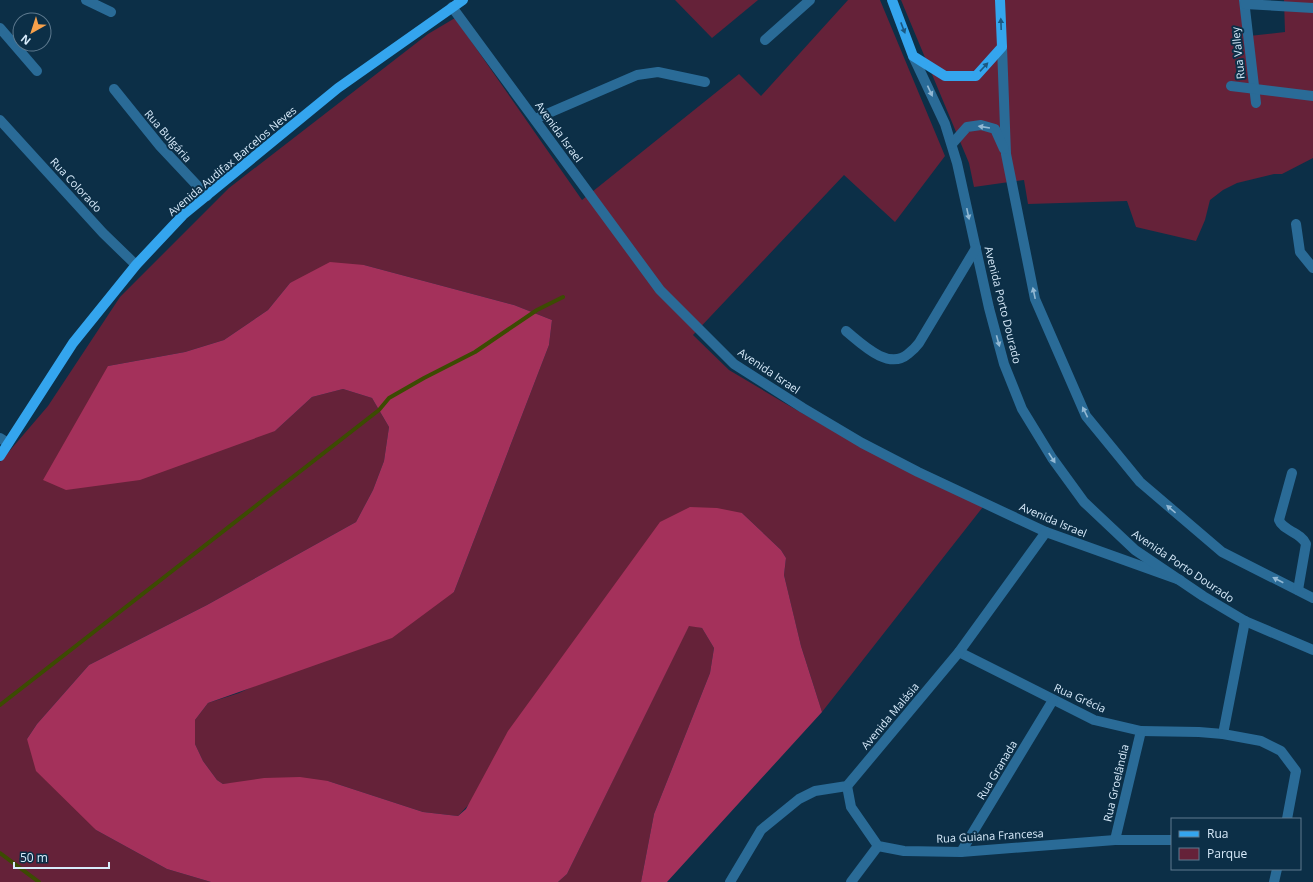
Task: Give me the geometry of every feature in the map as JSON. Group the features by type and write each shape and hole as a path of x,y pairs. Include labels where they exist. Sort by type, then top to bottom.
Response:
{"main road":[{"name":"Avenida Porto Dourado","path":"892,0 913,56"},
{"path":"913,56 945,76 976,76 1002,48 1000,0"},
{"name":"Avenida Audifax Barcelos Neves","path":"0,456 4,441 73,343 136,265 183,215 338,88 459,2"}],"street":[{"path":"86,0 111,12"},
{"path":"765,40 810,0"},
{"name":"Avenida Israel","path":"459,2 535,119 660,290 734,364 803,408 862,443 918,472 1046,532 1180,580"},
{"path":"1244,2 1313,8"},
{"name":"Rua Valley","path":"1244,2 1256,103"},
{"path":"0,28 37,71"},
{"path":"1002,48 1006,154 1036,299 1086,416 1140,482 1222,552 1313,598"},
{"name":"Avenida Porto Dourado","path":"913,56 945,124 952,144 989,308 1004,364 1022,409 1052,458 1084,502 1135,550 1203,596 1245,621 1313,650"},
{"path":"535,119 637,76 658,72 705,82"},
{"path":"1231,86 1313,96"},
{"name":"Rua Bulgária","path":"114,89 160,146 206,196"},
{"name":"Rua Colorado","path":"0,120 103,232 136,265"},
{"path":"952,144 967,127 981,125 995,129 1006,154"},
{"path":"1296,224 1300,252 1313,268"},
{"path":"846,331 877,355 892,360 907,355 919,343 976,248"},
{"path":"1292,473 1279,520 1282,525 1304,539 1306,544 1298,590"},
{"name":"Avenida Malásia","path":"847,786 959,652 1046,532"},
{"path":"1223,734 1245,621"},
{"name":"Rua Grécia","path":"959,652 1094,720 1140,731 1223,734 1261,741 1281,751 1296,771 1287,818"},
{"name":"Rua Granada","path":"961,852 1053,700"},
{"name":"Rua Groelândia","path":"1115,840 1140,731"},
{"path":"730,882 761,830 804,796 814,791 847,786 851,807 878,846 851,882"},
{"name":"Rua Guiana Francesa","path":"878,846 904,851 961,852 1115,840 1171,840"},
{"path":"1274,882 1277,870"}],"green space":[{"path":"675,0 758,0 712,38"},
{"path":"848,0 880,0 945,156 895,222 844,175 693,335 729,370 842,436 986,503 822,712 801,646 784,575 786,558 781,550 742,513 458,816 423,812 328,781 223,784 217,780 203,761 195,744 195,720 208,703 239,693 454,592 549,345 552,320 514,305 364,265 290,283 268,310 224,340 185,352 108,366 275,431 312,397 343,389 372,398 389,427 384,461 373,490 356,522 207,605 89,665 37,724 27,739 96,830 167,869 211,882 0,882 0,462 48,406 120,297 229,188 428,34 455,18 582,200 739,74 761,96"},
{"path":"901,0 1241,0 1249,36 1285,32 1284,0 1313,0 1313,158 1282,174 1274,174 1237,183 1223,190 1210,200 1205,220 1196,241 1136,227 1127,201 1028,204 1024,180 974,187 969,163"},
{"path":"689,625 702,628 714,648 710,673 654,814 641,882 558,882 567,874"}],"shaded area":[{"path":"330,262 364,265 514,305 552,320 549,345 454,592 392,638 208,703 195,720 195,744 203,761 217,780 223,784 264,778 300,777 328,781 423,812 458,816 466,809 508,731 660,522 690,507 717,508 742,513 781,550 786,558 784,575 801,646 822,712 667,882 641,882 654,814 710,673 714,648 702,628 689,626 567,874 558,882 211,882 167,869 96,830 36,771 27,739 37,724 89,665 207,605 356,522 373,490 384,461 389,427 372,398 343,389 312,397 275,431 140,480 66,490 43,480 108,366 185,352 224,340 268,310 290,283"}],"waterway":[{"path":"0,705 379,410 389,398 475,352 537,310 563,297"},
{"path":"0,853 39,882"}]}
